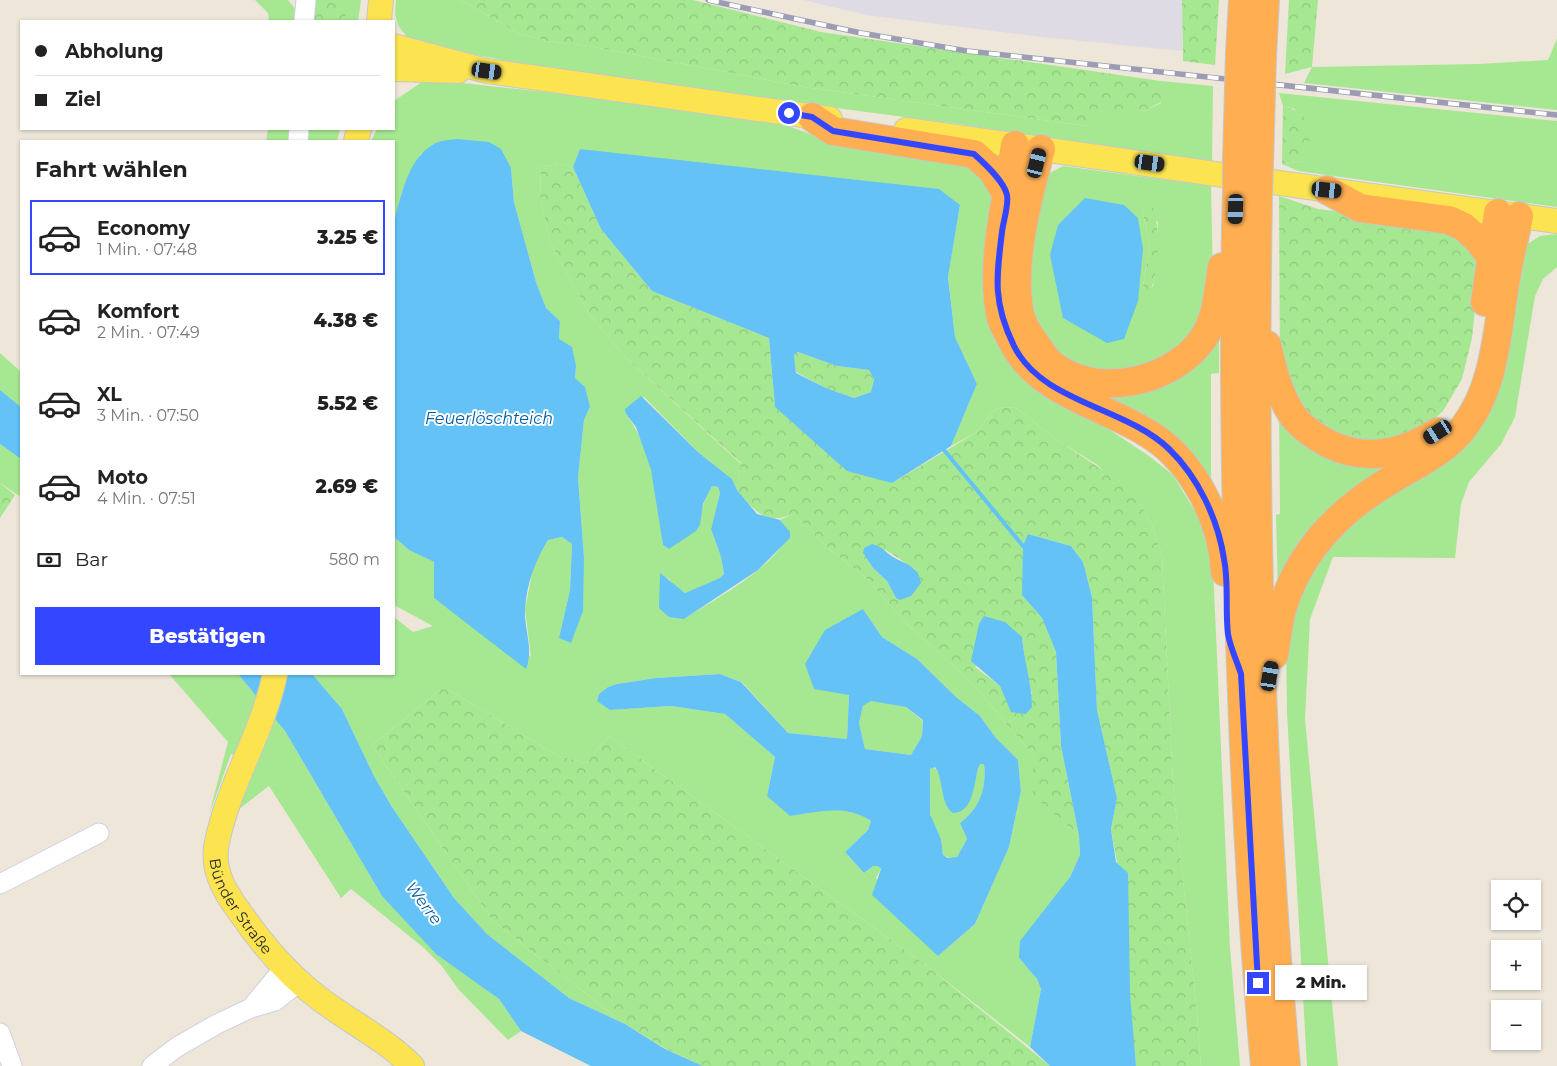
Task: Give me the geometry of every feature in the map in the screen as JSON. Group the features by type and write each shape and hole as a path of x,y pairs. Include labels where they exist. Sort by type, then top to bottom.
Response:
{"highway":[{"path":"1243,0 1251,54 1247,194 1257,289 1274,376 1281,396 1305,430 1343,450 1379,454 1404,450 1438,432 1456,414 1468,393 1480,342 1490,256 1509,214"},
{"path":"1251,54 1265,0"},
{"path":"812,117 833,131 974,154 992,170 1007,195"},
{"path":"1028,147 1026,208 1017,286 1019,312 1030,337 1049,362 1077,379 1111,383 1149,378 1182,360 1203,340 1215,313 1222,264 1247,194"},
{"path":"1028,147 1007,195 998,264 997,290 1002,320 1017,352 1034,372 1074,397 1153,436 1169,449 1188,473 1201,493 1214,520 1224,559 1228,636 1241,674"},
{"path":"1327,190 1360,208 1449,220 1464,227 1479,241 1490,256"},
{"path":"1264,713 1283,607 1298,568 1316,540 1338,517 1370,492 1445,448 1476,410 1486,387 1492,364 1506,276 1509,214"},
{"path":"1236,225 1235,451 1241,674 1249,838 1265,1066"},
{"path":"1257,289 1258,502 1264,713 1270,862 1286,1066"}],"main road":[{"path":"379,20 381,0"},
{"path":"395,46 487,71 1557,221"},
{"path":"395,69 420,72 487,71"},
{"path":"395,86 420,72"},
{"name":"Bünder Straße","path":"274,679 220,828 216,850 216,864 228,896 261,942 291,975 323,1002 382,1040 412,1066"}],"street":[{"path":"304,20 306,0"},
{"path":"0,884 99,833"},
{"path":"152,1066 177,1047 251,1008 275,1001 291,975"},
{"path":"0,1034 9,1065"}],"shaded area":[{"path":"804,0 1182,0 1182,51 1033,36 866,15"}],"green space":[{"path":"255,0 288,0 295,9 294,20 269,20 268,13"},
{"path":"312,0 347,0 347,14 342,20 311,19"},
{"path":"347,0 361,0 358,20 342,20 347,14"},
{"path":"396,0 461,0 518,33 547,41 589,46 804,87 1087,126 1116,108 1145,111 1161,103 1161,81 1213,86 1212,161 958,124 562,72 437,47 408,38 399,27 395,15"},
{"path":"461,0 693,0 821,32 1161,81 1161,102 1145,111 1116,109 1087,126 804,87 589,46 547,41 518,33"},
{"path":"1182,0 1219,0 1215,65 1183,61"},
{"path":"1289,0 1318,0 1312,67 1285,74"},
{"path":"1557,39 1557,110 1304,83 1312,67 1479,64 1548,60"},
{"path":"422,82 462,83 780,123 824,139 890,147 983,171 997,197 987,297 1101,424 1149,456 1173,475 1199,518 1213,568 1230,948 1240,1066 1201,1066 1173,784 1162,556 1152,525 1139,502 1096,464 1060,442 1016,408 1000,407 992,412 977,432 951,446 977,384 955,337 948,276 960,205 580,149 573,167 557,164 541,168 540,196 550,242 589,314 623,355 741,464 737,490 732,479 699,453 644,397 626,414 642,444 653,477 663,545 669,548 700,525 703,505 712,486 718,487 720,493 711,529 721,557 724,574 721,578 685,593 667,577 684,619 744,581 772,558 789,532 780,520 793,514 830,550 864,576 907,624 971,682 1033,755 1034,795 1079,836 1080,855 1070,877 1019,958 1037,979 1041,989 1030,1047 927,966 609,736 586,763 556,755 444,687 372,745 493,921 625,1024 569,998 487,934 454,898 392,807 374,776 342,709 313,675 395,675 395,618 413,632 433,626 395,606 395,538 409,550 434,562 531,657 525,609 534,564 548,540 562,537 572,544 570,590 559,638 584,557 578,478 584,420 590,407 575,378 576,366 559,339 560,321 546,308 536,282 514,202 511,168 421,153 403,188 395,218 395,140 372,140 376,130 395,130 395,100","holes":["863,609 882,637 917,659 956,697 980,716 996,738 1018,760 1021,791 1009,847 975,924 938,956 876,878 881,869 878,866 873,866 864,873 845,852 868,830 871,821 860,814 767,796 775,757 725,714 671,706 610,710 597,700 599,694 608,687 617,684 656,678 720,674 742,682 788,733 847,739 849,695"]},
{"path":"1279,93 1557,121 1557,207 1298,171 1282,164 1306,161 1295,109 1283,106"},
{"path":"1283,106 1301,114 1309,126 1310,134 1306,161 1282,164"},
{"path":"268,130 290,130 289,140 266,140"},
{"path":"303,130 340,130 337,140 303,140"},
{"path":"557,164 573,167 601,229 652,291 769,338 775,407 892,483 977,432 992,412 1000,407 1016,408 1060,442 1121,482 1139,502 1152,525 1162,556 1173,784 1201,1066 1136,1066 1117,862 1111,829 1117,798 1097,710 1092,597 1083,562 1071,546 1028,534 1022,595 1042,618 1056,652 1061,746 1079,836 1033,795 1033,755 971,682 907,624 864,576 830,550 793,514 775,518 767,517 755,510 737,490 741,463 623,355 589,314 550,242 540,196 541,168","holes":["886,550 916,570 896,598 887,581 873,568 863,553","1022,637 1027,677 1032,694 1005,695 1000,686 975,667"]},
{"path":"1063,166 1211,186 1213,282 1205,320 1182,351 1144,374 1103,377 1067,364 1044,342 1030,312 1025,275 1046,175","holes":["1142,208 1158,222 1153,286 1146,294 1143,286 1150,247"]},
{"path":"1279,196 1318,209 1431,224 1452,230 1480,261 1472,338 1462,379 1443,411 1419,434 1355,446 1319,430 1295,406 1280,366"},
{"path":"1150,202 1156,220 1158,247 1152,285 1149,293 1145,294 1143,286 1150,247 1142,208"},
{"path":"1557,234 1557,267 1543,279 1535,296 1515,417 1501,444 1469,482 1461,504 1455,558 1333,557 1310,619 1305,719 1338,1066 1307,1066 1287,713 1286,643 1296,598 1345,521 1460,446 1526,245 1540,236"},
{"path":"1219,336 1219,373 1211,374 1211,492 1101,393"},
{"path":"798,352 837,366 869,370 874,379 871,392 854,398 826,388 796,372 794,355"},
{"path":"0,353 20,371 20,406 0,390"},
{"path":"1279,407 1411,455 1278,596 1276,515 1280,514"},
{"path":"0,444 20,458 20,496 0,483"},
{"path":"0,483 15,495 0,518"},
{"path":"170,675 239,675 285,731 382,896 476,982 499,999 521,1031 508,1040 459,990 441,965 424,948 351,889 341,898 269,786 239,809 256,764 231,754 209,815 228,742"},
{"path":"444,687 556,755 586,763 609,736 927,966 1050,1066 703,1066 666,1049 625,1024 493,921 372,745"},
{"path":"871,700 906,707 923,721 922,736 911,755 865,749 859,723 863,706"},
{"path":"980,764 984,764 983,790 977,805 960,823 967,839 957,857 953,859 943,855 941,839 930,814 930,769 934,767 939,773 948,809 967,805"}],"water":[{"name":"Feuerlöschteich","path":"457,139 489,142 501,149 511,168 514,202 536,282 546,308 560,321 559,339 572,347 576,366 575,378 585,387 590,407 584,420 578,478 584,557 583,611 571,643 559,638 570,590 572,544 562,537 548,540 532,573 526,599 525,617 529,654 526,669 434,598 434,562 409,550 395,538 395,218 407,178 418,158 425,150 445,140"},
{"path":"580,149 939,189 960,205 948,277 955,337 977,384 951,446 892,483 847,471 775,407 769,338 652,291 601,229 573,167","holes":["798,352 837,366 869,370 874,379 871,392 854,398 826,388 796,373 794,355"]},
{"path":"1085,198 1124,205 1138,218 1143,249 1138,301 1124,339 1107,343 1063,318 1050,255 1058,225"},
{"path":"0,390 20,406 20,458 0,444"},
{"path":"641,396 699,453 732,479 737,490 757,514 780,520 790,532 790,538 758,570 684,619 669,617 659,608 660,573 685,593 720,578 724,574 721,557 711,529 720,493 718,487 712,486 703,504 700,525 696,531 669,549 663,545 651,470 636,427 626,414 625,409"},
{"path":"1028,534 1071,546 1083,562 1092,597 1097,710 1117,798 1111,829 1116,862 1128,873 1130,994 1136,1066 1050,1066 1030,1047 1041,989 1037,979 1019,958 1020,941 1070,877 1080,855 1079,836 1061,746 1056,652 1042,618 1022,595 1023,546"},
{"path":"872,544 911,566 920,577 921,583 911,596 900,600 896,598 887,581 873,568 863,553 864,548"},
{"path":"863,609 882,637 917,659 956,697 980,716 996,738 1018,760 1021,791 1009,847 975,924 938,956 872,895 881,869 878,866 873,866 864,873 845,852 868,830 871,821 852,812 842,811 821,811 790,816 767,796 775,757 725,714 671,706 610,710 597,701 599,694 608,687 617,684 656,678 720,674 741,682 788,733 847,739 849,695 814,689 805,664 825,630","holes":["871,701 906,707 923,720 922,736 911,755 865,749 859,723 863,706","980,764 984,764 983,790 977,805 960,823 967,839 957,857 948,858 943,855 941,839 930,814 930,769 935,767 938,772 946,804 953,813 966,807 970,801"]},
{"path":"984,616 1005,622 1022,637 1032,698 1032,707 1026,714 1011,712 1000,686 971,661 979,624"},
{"name":"Werre","path":"239,675 313,675 342,709 374,776 392,807 454,898 487,934 569,998 625,1024 665,1049 703,1066 591,1066 521,1031 499,999 436,954 382,896 285,731"}],"waterway":[{"path":"944,450 1023,546"}],"railway":[{"path":"708,0 861,33 967,51 1557,115"}],"route":[{"path":"789,113 812,117 833,131 948,148 974,154 992,170 1007,195 998,264 997,290 1002,320 1017,352 1034,372 1065,393 1137,426 1153,436 1169,449 1201,493 1214,520 1224,559 1228,636 1241,674 1258,983"}]}
